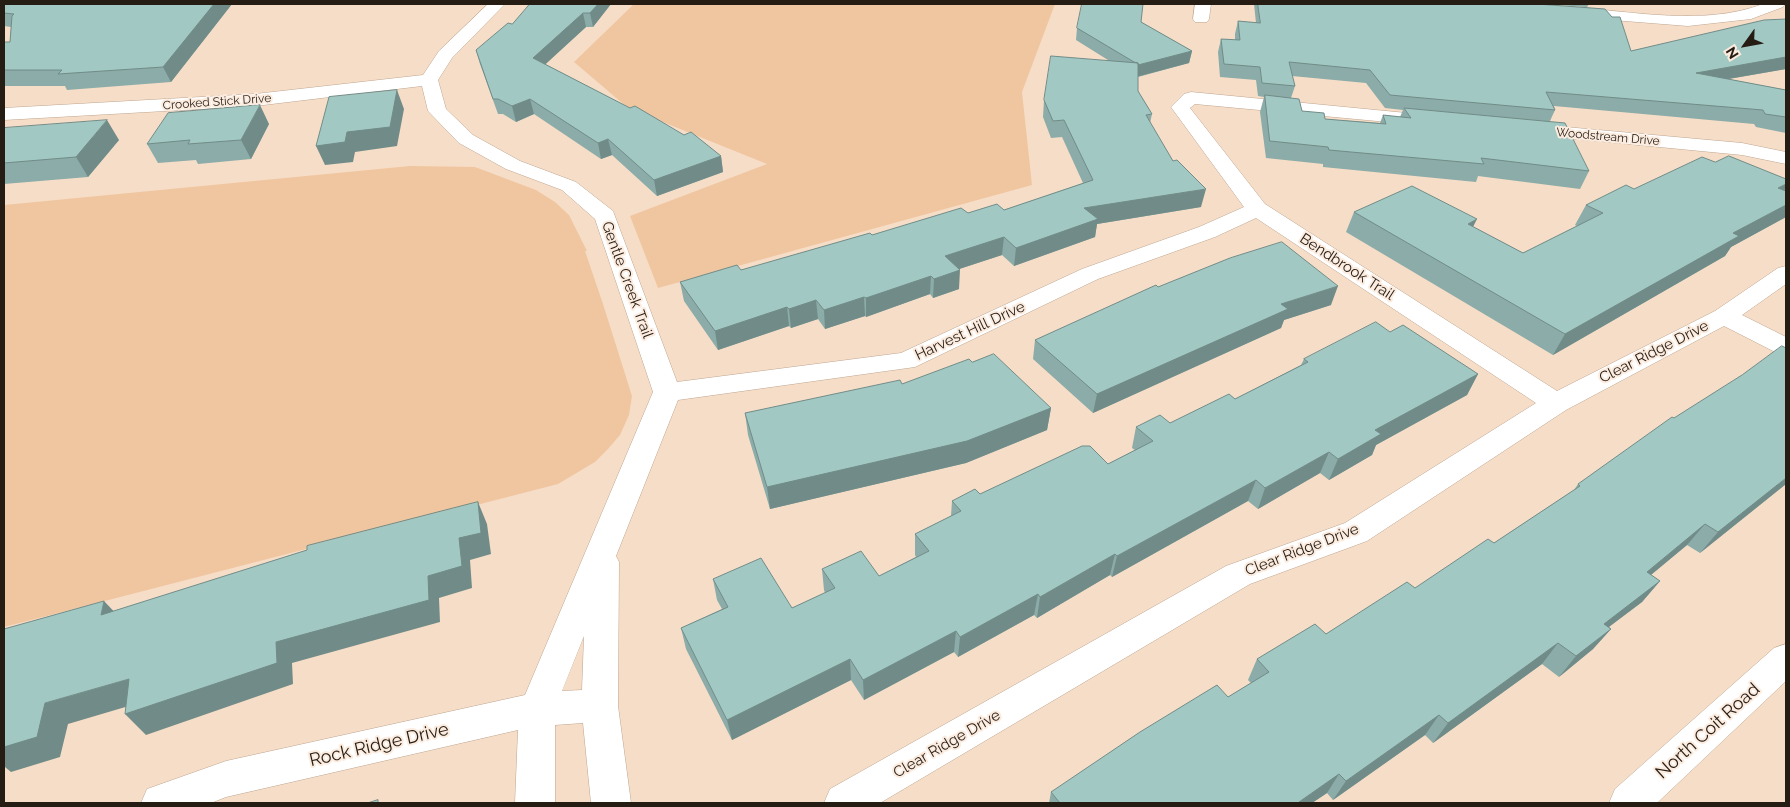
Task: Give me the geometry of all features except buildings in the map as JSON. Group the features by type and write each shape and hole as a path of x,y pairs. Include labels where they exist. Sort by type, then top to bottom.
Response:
{"street":[{"path":"429,80 445,55 497,4"},
{"path":"1652,4 1688,21"},
{"path":"1561,11 1688,21 1751,14 1777,4"},
{"name":"Crooked Stick Drive","path":"4,114 256,100 429,80"},
{"name":"Gentle Creek Trail","path":"429,80 437,111 466,139 513,165 569,186 605,216 667,392"},
{"name":"Bendbrook Trail","path":"1437,121 1191,98 1180,107 1257,209 1556,403"},
{"name":"Woodstream Drive","path":"1516,128 1742,149 1786,158"},
{"name":"Harvest Hill Drive","path":"667,392 906,361 1090,274 1207,232 1257,209"},
{"path":"1724,316 1786,273"},
{"name":"Clear Ridge Drive","path":"844,803 1238,575 1356,532 1556,403 1724,316 1786,347"},
{"path":"535,803 537,709 667,392"},
{"path":"604,543 600,706 611,803"},
{"name":"North Coit Road","path":"1629,803 1786,659"},
{"name":"Rock Ridge Drive","path":"161,803 226,779 537,709 600,706"}],"shaded area":[{"path":"634,4 1055,4 1022,92 1032,185 658,288 630,216 767,164 628,108 574,62"},
{"path":"410,166 475,167 536,190 555,202 569,215 587,251 585,251 632,396 629,415 620,435 608,449 595,462 558,484 4,627 4,205"}]}
